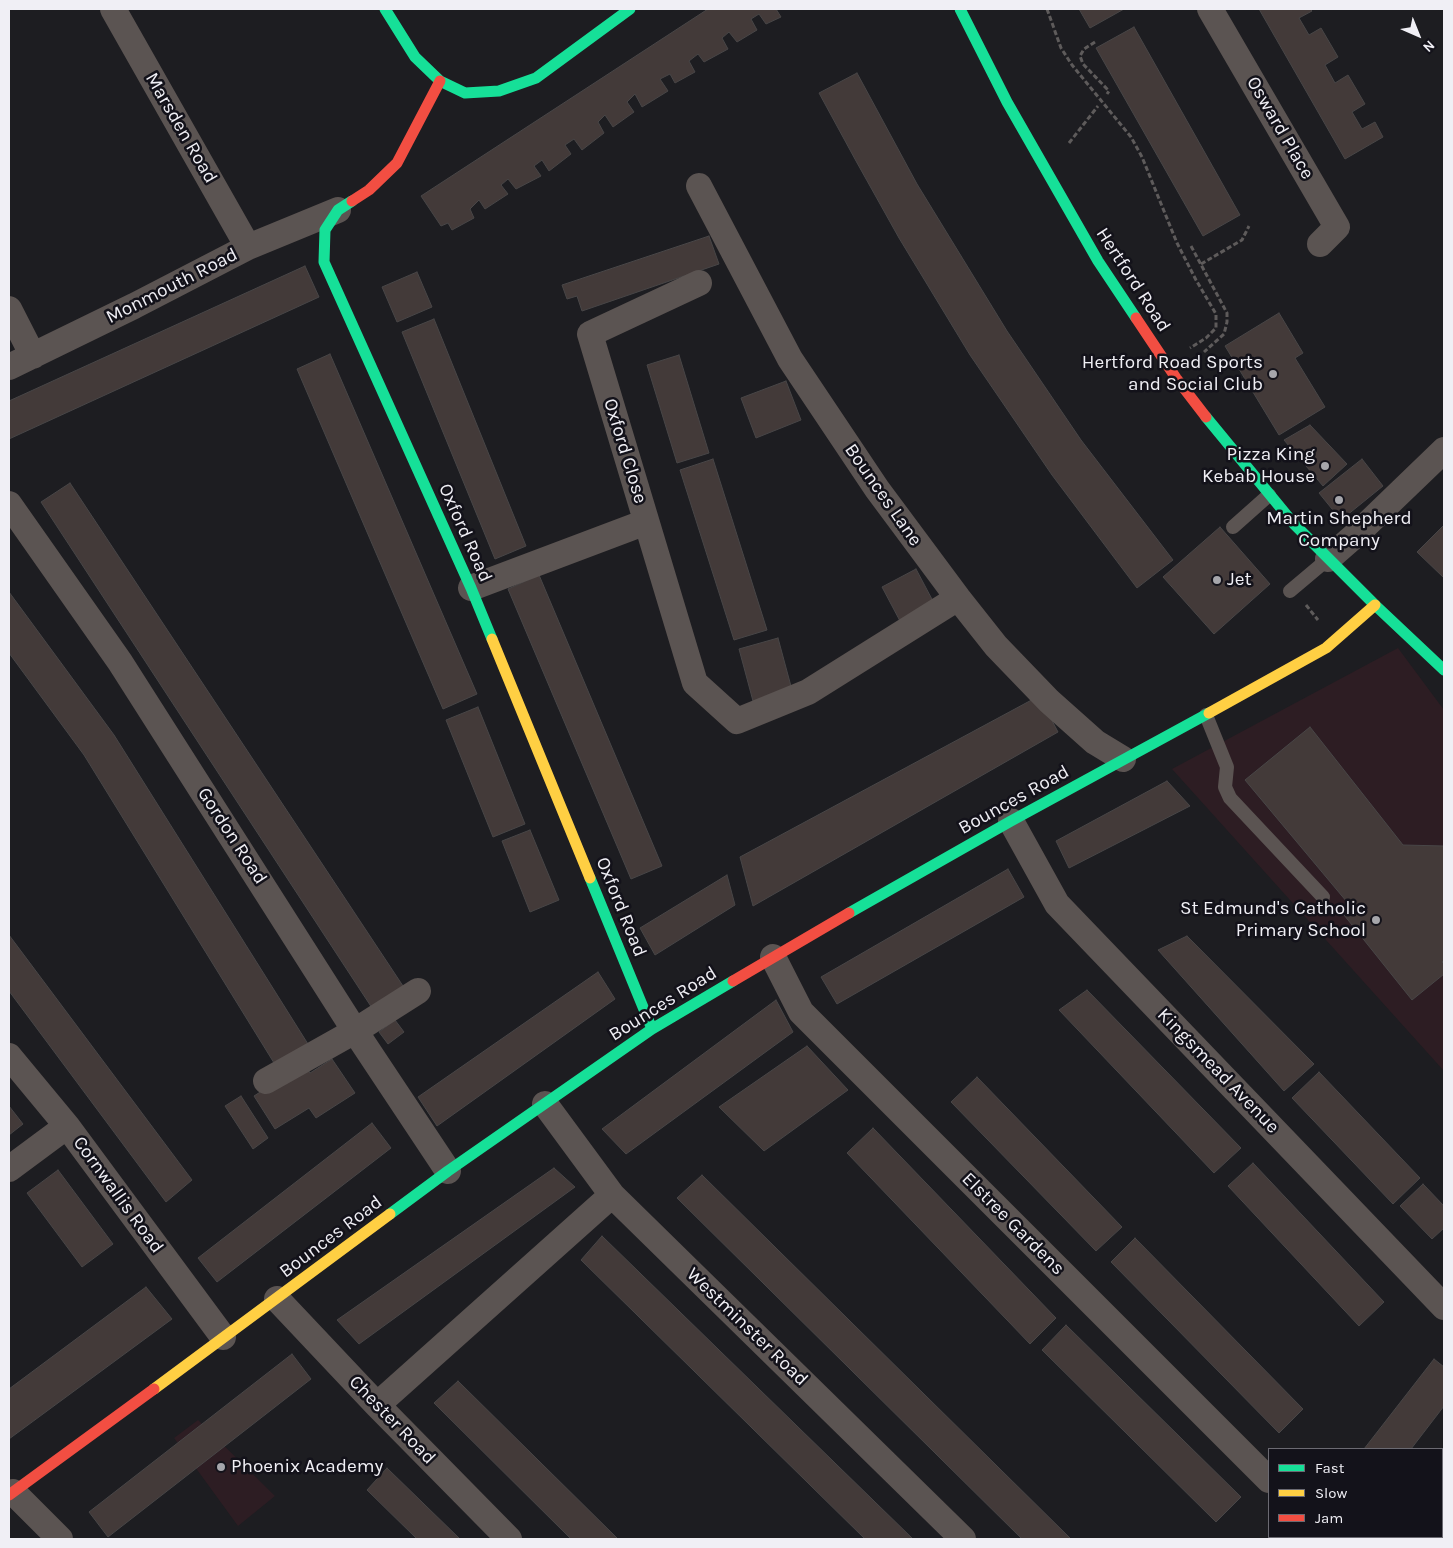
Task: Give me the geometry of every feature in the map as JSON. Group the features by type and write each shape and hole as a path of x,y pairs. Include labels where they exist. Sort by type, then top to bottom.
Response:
{"street":[{"name":"Marsden Road","path":"113,9 248,247"},
{"path":"385,9 415,57 440,81 465,93 498,91 536,78 630,9"},
{"name":"Hertford Road","path":"960,9 1007,102 1098,261 1176,378 1269,494 1328,559 1444,670"},
{"name":"Osward Place","path":"1210,9 1337,227 1320,244"},
{"name":"Oxford Road","path":"440,81 397,164 369,190 338,210 325,230 324,262 471,588 652,1029"},
{"name":"Bounces Lane","path":"698,186 790,359 877,489 996,646 1049,702 1095,742 1123,759"},
{"name":"Monmouth Road","path":"9,367 134,306 248,247 338,210"},
{"name":"Oxford Close","path":"699,283 590,334 695,683 737,722 808,692 958,598"},
{"path":"9,309 34,356"},
{"path":"1328,559 1360,531 1444,450"},
{"name":"Gordon Road","path":"9,504 120,662 355,1030 448,1171"},
{"path":"471,588 646,522"},
{"name":"Bounces Road","path":"11,1493 277,1299 448,1171 652,1029 773,956 1011,821 1326,648 1375,605"},
{"name":"Kingsmead Avenue","path":"1011,821 1057,904 1444,1307"},
{"name":"Elstree Gardens","path":"773,956 801,1012 1268,1479"},
{"path":"266,1081 418,991"},
{"name":"Cornwallis Road","path":"9,1056 67,1126 223,1337"},
{"name":"Westminster Road","path":"545,1104 612,1195 963,1539"},
{"path":"9,1169 67,1126"},
{"path":"377,1405 612,1195"},
{"name":"Chester Road","path":"277,1299 377,1405 510,1539"},
{"path":"11,1493 60,1539"}],"lane":[{"path":"1233,527 1269,494"},
{"path":"1290,591 1328,559"},
{"path":"1206,715 1227,767 1225,787 1230,798 1322,897"}],"path":[{"path":"1047,9 1061,48 1072,65 1131,137 1142,157 1178,243 1196,280 1216,314 1216,328 1206,338 1185,352"},
{"path":"1095,42 1084,49 1080,56 1082,64 1108,91 1107,94"},
{"path":"1069,143 1098,106"},
{"path":"1201,264 1242,240 1249,226"},
{"path":"1191,246 1227,313 1224,334 1204,352"},
{"path":"1302,601 1319,621"}],"shaded area":[{"name":"St Edmund's Catholic Primary School","path":"1398,648 1444,710 1444,1071 1172,769"},
{"name":"Phoenix Academy","path":"198,1420 275,1496 238,1526 174,1438"}],"building":[{"path":"708,9 776,9 781,17 766,24 759,14 751,19 757,30 737,42 729,32 722,38 728,49 704,62 698,54 689,61 695,72 675,83 670,74 660,79 668,91 642,107 635,94 627,102 634,112 613,127 605,115 598,122 604,133 582,150 574,139 565,145 571,154 549,171 542,160 534,166 541,176 516,189 508,179 501,185 508,194 485,209 479,200 470,209 474,218 452,230 448,223 441,226 421,196"},
{"path":"1079,9 1124,9 1090,28"},
{"path":"1259,9 1310,9 1312,11 1299,18 1309,35 1321,28 1338,57 1325,65 1335,83 1348,75 1365,104 1352,112 1362,129 1375,122 1383,137 1345,159"},
{"path":"1134,27 1240,215 1203,236 1096,48"},
{"path":"857,73 917,184 1007,331 1081,440 1173,560 1137,588 1052,475 970,355 899,238 819,93"},
{"path":"709,236 719,264 582,311 577,296 567,299 562,285"},
{"path":"305,266 319,297 9,439 9,401"},
{"path":"417,272 432,307 397,322 382,287"},
{"name":"Hertford Road Sports and Social Club","path":"1279,313 1303,353 1295,358 1325,407 1279,435 1225,346"},
{"path":"434,319 526,546 495,559 402,332"},
{"path":"330,354 477,694 443,709 297,369"},
{"path":"679,355 709,453 677,463 647,365"},
{"path":"786,381 801,420 756,438 741,398"},
{"path":"1310,425 1347,464 1323,486 1284,440"},
{"path":"713,459 767,630 734,640 680,470"},
{"path":"1362,459 1383,486 1341,520 1319,493"},
{"path":"70,483 405,989 374,1011 41,502"},
{"path":"1444,525 1444,578 1417,552"},
{"path":"1220,527 1270,584 1214,634 1163,577"},
{"path":"916,569 934,603 900,621 882,587"},
{"path":"539,575 662,866 631,879 508,589"},
{"path":"9,592 114,735 313,1052 279,1071 84,755 9,653"},
{"path":"778,638 792,690 753,701 739,649"},
{"path":"1039,696 1058,732 753,906 740,857"},
{"path":"478,707 525,824 493,837 446,720"},
{"path":"1310,727 1403,845 1444,846 1444,960 1442,962 1444,964 1444,974 1412,1000 1340,910 1347,902 1245,780"},
{"path":"1167,781 1190,806 1069,868 1056,841"},
{"path":"530,830 559,900 530,912 502,841"},
{"path":"1008,869 1024,897 837,1004 821,977"},
{"path":"727,875 735,905 655,955 640,928"},
{"path":"9,935 192,1180 166,1202 9,991"},
{"path":"1187,936 1314,1064 1284,1091 1158,950"},
{"path":"598,972 615,999 437,1126 418,1097"},
{"path":"1087,990 1241,1148 1214,1173 1059,1010"},
{"path":"776,1000 793,1032 626,1154 602,1129"},
{"path":"395,1020 404,1032 388,1044 379,1032"},
{"path":"807,1046 848,1090 764,1151 719,1107"},
{"path":"332,1059 355,1093 316,1118 309,1108 275,1129 254,1096 304,1064 310,1073"},
{"path":"1319,1072 1420,1178 1393,1204 1292,1098"},
{"path":"977,1077 1122,1227 1096,1251 951,1102"},
{"path":"241,1096 268,1138 253,1149 225,1106"},
{"path":"9,1106 23,1124 9,1135"},
{"path":"372,1123 391,1148 217,1282 198,1258"},
{"path":"873,1128 1056,1318 1030,1344 847,1153"},
{"path":"1253,1163 1384,1302 1359,1326 1228,1186"},
{"path":"554,1168 575,1187 359,1344 337,1320"},
{"path":"58,1170 113,1244 82,1267 27,1193"},
{"path":"702,1175 1071,1539 1022,1539 677,1198"},
{"path":"1423,1184 1444,1206 1444,1228 1432,1239 1400,1206"},
{"path":"602,1236 913,1539 865,1539 581,1260"},
{"path":"1135,1238 1303,1409 1279,1433 1111,1262"},
{"path":"146,1287 172,1319 9,1439 9,1389"},
{"path":"1066,1325 1241,1497 1216,1522 1042,1350"},
{"path":"292,1354 311,1379 108,1537 89,1512"},
{"path":"1434,1359 1444,1367 1444,1406 1412,1448 1365,1448"},
{"path":"458,1381 618,1539 571,1539 434,1403"},
{"path":"387,1468 460,1539 417,1539 367,1490"},
{"path":"1444,1523 1444,1539 1432,1539 1443,1538"}],"traffic: fast":[{"path":"385,9 415,57 440,81 465,93 499,91 536,78 630,9"},
{"path":"960,9 1007,102 1098,261 1136,318"},
{"path":"352,201 338,210 325,230 324,262 471,588 492,639"},
{"path":"1206,417 1294,524 1375,605 1444,670"},
{"path":"849,913 1011,821 1209,713"},
{"path":"590,878 652,1029"},
{"path":"390,1214 448,1171 652,1029 733,981"}],"traffic: slow":[{"path":"1209,713 1326,648 1375,605"},
{"path":"492,639 590,878"},
{"path":"154,1389 390,1214"}],"traffic: jam":[{"path":"352,201 369,190 397,163 440,81"},
{"path":"1136,318 1176,378 1206,417"},
{"path":"733,981 849,913"},
{"path":"9,1495 154,1389"}],"place":[{"name":"Hertford Road Sports and Social Club","path":"1273,374"},
{"name":"Pizza King Kebab House","path":"1325,466"},
{"name":"Martin Shepherd Company","path":"1339,500"},
{"name":"Jet","path":"1217,580"},
{"name":"St Edmund's Catholic Primary School","path":"1376,920"},
{"name":"Phoenix Academy","path":"221,1467"}]}
